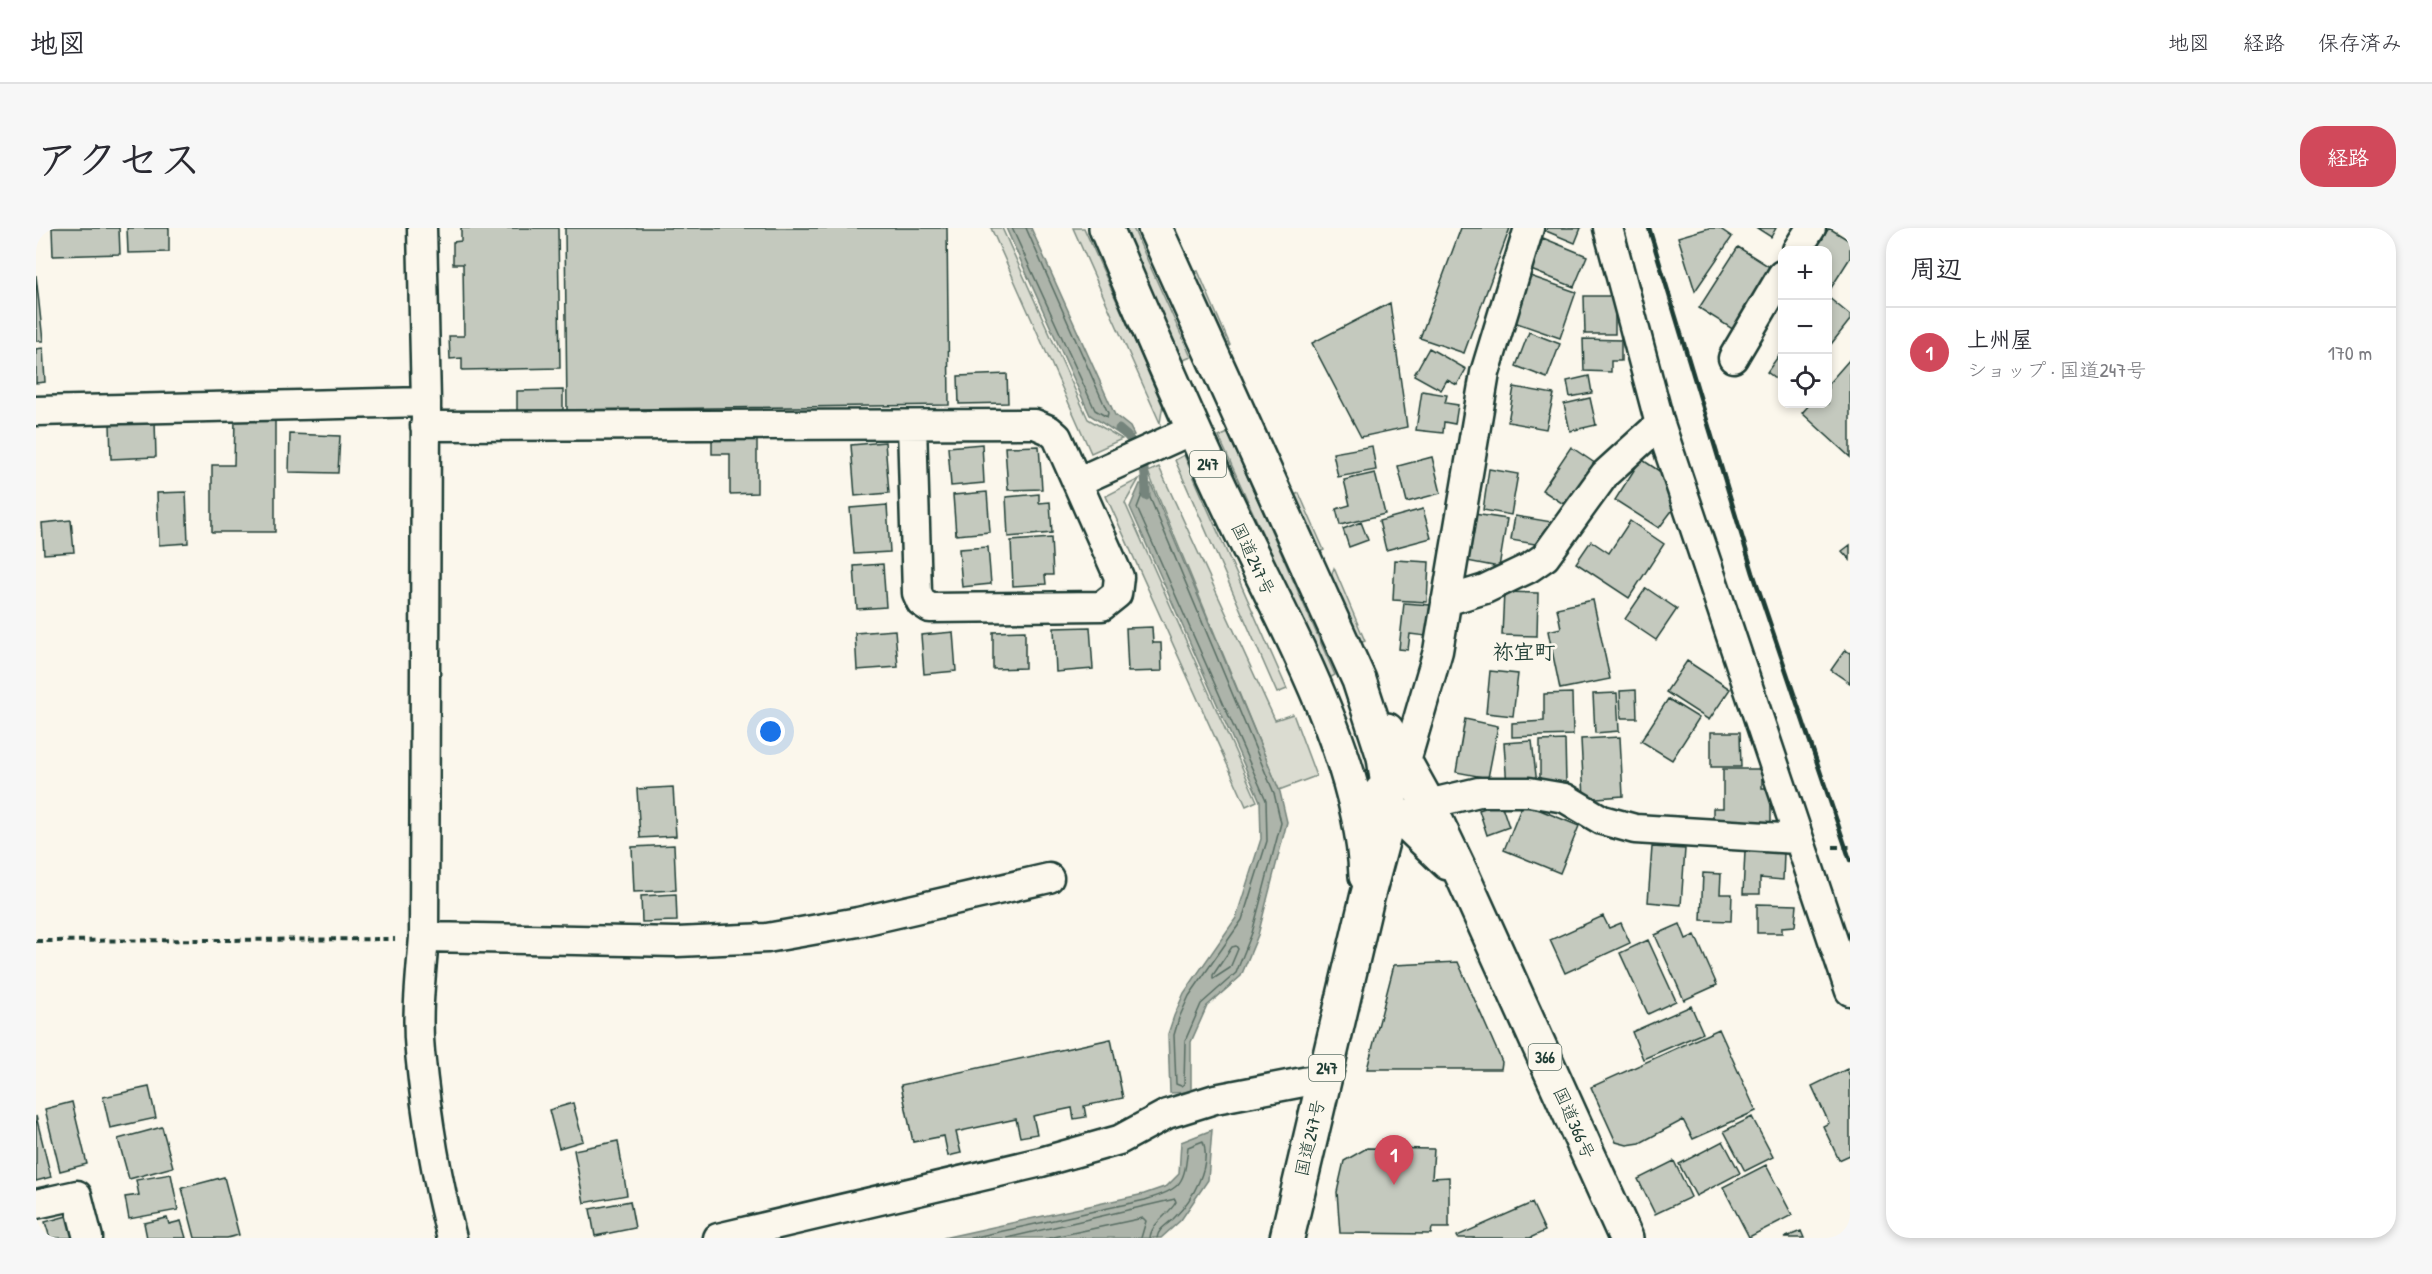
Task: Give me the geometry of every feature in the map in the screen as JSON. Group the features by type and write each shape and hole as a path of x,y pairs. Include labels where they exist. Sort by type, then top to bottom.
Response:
{"highway":[{"name":"国道247号","path":"1106,228 1192,430 1318,697 1357,804 1365,860 1367,898"},
{"name":"国道247号","path":"1155,228 1359,680 1384,757 1391,808 1367,898 1287,1238"},
{"name":"国道366号","path":"1359,680 1428,804 1463,877 1626,1238"},
{"name":"国道366号","path":"1318,697 1391,808 1463,877"}],"street":[{"path":"422,228 425,414 424,937 419,998 420,1051 440,1194 452,1238"},
{"path":"1391,808 1438,651 1485,373 1529,228"},
{"path":"1608,228 1660,424 1797,839 1850,991"},
{"path":"1800,246 1811,228"},
{"path":"1733,358 1778,282"},
{"path":"36,411 425,414 912,426 1035,424 1049,430 1057,437 1119,577 1117,594 1102,606 930,608 921,602 917,593 912,426"},
{"path":"1446,601 1485,589 1529,568 1545,557 1605,474 1660,424"},
{"path":"1077,482 1192,430"},
{"path":"1428,804 1479,792 1529,792 1565,798 1602,820 1635,829 1797,839"},
{"path":"424,937 677,942 767,938 858,922 1049,878"},
{"path":"718,1238 1041,1162 1119,1140 1167,1114 1215,1099 1324,1078"},
{"path":"36,1204 77,1195 88,1238"}],"path":[{"path":"36,940 424,937"}],"shaded area":[{"path":"991,228 1002,228 1088,419 1122,439 1091,453"},
{"path":"1073,228 1084,228 1163,404 1160,423"},
{"path":"1122,228 1133,228 1191,357 1181,361"},
{"path":"1198,271 1230,345 1223,348 1192,273"},
{"path":"1228,433 1335,675 1328,679 1219,437"},
{"path":"1184,455 1287,689 1277,693 1175,460"},
{"path":"1159,467 1275,720 1293,714 1316,776 1279,790 1148,472"},
{"path":"1139,479 1125,503 1257,801 1246,806 1106,496"},
{"path":"1299,493 1324,550 1317,553 1292,496"},
{"path":"1334,568 1365,641 1357,644 1330,579"}],"water":[{"path":"1006,228 1031,228 1115,415 1130,427 1134,435 1125,438 1090,415"},
{"path":"1140,484 1151,484 1280,792 1287,822 1258,935 1241,976 1207,1006 1191,1042 1191,1092 1170,1093 1168,1034 1184,993 1236,918 1261,839 1260,801 1130,507"},
{"path":"1212,1130 1208,1180 1181,1220 1161,1238 943,1238 1144,1194 1167,1186 1179,1174 1181,1142"}],"building":[{"path":"52,228 119,228 120,254 53,256"},
{"path":"127,228 169,228 169,252 128,253"},
{"path":"461,228 558,228 560,368 462,370 462,358 450,359 449,336 464,336 463,264 453,264 453,242 461,241"},
{"path":"565,228 947,228 949,405 567,410"},
{"path":"1461,228 1510,228 1464,353 1420,338"},
{"path":"1547,228 1581,228 1575,243 1546,231"},
{"path":"1709,228 1719,228 1732,237 1695,291 1678,237"},
{"path":"1757,228 1776,228 1771,237"},
{"path":"1829,228 1850,241 1850,258 1832,286 1832,246 1818,246"},
{"path":"1543,238 1587,256 1574,287 1531,270"},
{"path":"1738,247 1773,269 1734,330 1699,308"},
{"path":"36,275 43,341 36,341"},
{"path":"1530,276 1576,292 1560,338 1514,322"},
{"path":"1584,296 1615,296 1615,334 1585,334"},
{"path":"1832,300 1850,315 1850,320 1832,343"},
{"path":"1390,303 1407,427 1361,437 1312,343"},
{"path":"1529,332 1560,344 1547,378 1516,366"},
{"path":"1583,339 1621,340 1621,361 1611,361 1611,372 1584,371"},
{"path":"43,348 45,382 36,383 36,349"},
{"path":"1429,348 1466,369 1457,385 1447,380 1441,390 1414,375"},
{"path":"1778,357 1778,380 1767,372"},
{"path":"1850,359 1850,457 1802,413 1806,408 1832,408 1832,379"},
{"path":"1007,374 1008,403 959,404 958,376"},
{"path":"1589,376 1592,393 1570,397 1567,381"},
{"path":"1514,387 1554,394 1546,429 1508,422"},
{"path":"563,390 563,415 517,416 517,391"},
{"path":"1422,391 1447,395 1445,403 1458,405 1455,424 1444,422 1443,433 1416,430"},
{"path":"1590,398 1596,425 1570,431 1564,404"},
{"path":"235,418 275,418 275,532 212,532 212,465 234,465"},
{"path":"155,421 156,457 111,459 110,423"},
{"path":"290,434 340,436 338,473 289,472"},
{"path":"712,435 757,435 757,493 730,494 730,454 712,454"},
{"path":"885,442 889,493 855,496 851,445"},
{"path":"982,444 984,483 951,486 948,447"},
{"path":"1039,446 1042,489 1008,490 1005,447"},
{"path":"1372,446 1376,470 1338,477 1333,453"},
{"path":"1571,447 1599,466 1571,509 1542,490"},
{"path":"1432,457 1441,493 1407,502 1398,466"},
{"path":"1641,459 1664,474 1674,508 1659,528 1615,500"},
{"path":"1489,469 1518,474 1511,515 1483,510"},
{"path":"1375,473 1385,514 1340,525 1336,509 1350,505 1344,480"},
{"path":"186,492 188,543 159,545 157,493"},
{"path":"987,492 990,532 956,535 953,495"},
{"path":"1039,494 1039,503 1050,502 1052,533 1008,537 1006,497"},
{"path":"887,505 890,552 854,554 850,508"},
{"path":"1423,509 1431,538 1386,550 1379,521"},
{"path":"1474,514 1507,519 1499,567 1467,561"},
{"path":"1515,516 1552,522 1547,546 1511,540"},
{"path":"71,520 74,552 44,554 42,523"},
{"path":"1630,521 1664,544 1629,598 1576,563 1591,541 1609,553"},
{"path":"1361,522 1368,540 1349,547 1343,529"},
{"path":"1051,538 1053,575 1045,575 1046,584 1013,586 1011,541"},
{"path":"1850,545 1850,560 1842,551"},
{"path":"988,547 991,584 962,587 959,549"},
{"path":"1395,560 1429,562 1427,602 1393,600"},
{"path":"883,564 886,607 857,609 854,566"},
{"path":"1646,588 1677,609 1656,640 1625,619"},
{"path":"1504,592 1538,593 1537,636 1502,635"},
{"path":"1593,600 1610,679 1560,689 1548,631 1561,628 1557,608"},
{"path":"1404,603 1430,605 1426,636 1410,634 1408,650 1399,649"},
{"path":"1090,627 1093,669 1056,672 1054,628"},
{"path":"1152,627 1153,643 1161,643 1162,671 1128,672 1126,628"},
{"path":"895,630 898,667 857,670 855,633"},
{"path":"1025,631 1025,668 993,669 993,632"},
{"path":"953,632 956,671 924,674 921,635"},
{"path":"1845,650 1850,653 1850,683 1831,670"},
{"path":"1687,661 1730,689 1709,720 1666,692"},
{"path":"1490,671 1518,674 1513,716 1486,713"},
{"path":"1636,690 1637,718 1621,718 1620,691"},
{"path":"1572,693 1573,735 1512,737 1512,723 1544,721 1544,694"},
{"path":"1617,693 1619,731 1595,733 1593,694"},
{"path":"1668,699 1699,718 1672,760 1641,741"},
{"path":"1465,719 1498,726 1488,778 1456,772"},
{"path":"1711,732 1740,732 1741,767 1711,767"},
{"path":"1620,737 1623,796 1584,799 1581,739"},
{"path":"1565,740 1566,783 1540,784 1540,741"},
{"path":"1532,741 1537,784 1507,787 1504,743"},
{"path":"1723,769 1762,769 1762,788 1771,788 1771,826 1713,826 1713,808 1723,808"},
{"path":"673,787 676,836 640,838 637,789"},
{"path":"1501,803 1509,827 1487,835 1479,810"},
{"path":"1523,803 1579,826 1560,873 1504,850"},
{"path":"674,845 676,890 634,892 632,847"},
{"path":"1652,847 1685,849 1681,905 1648,902"},
{"path":"1745,851 1784,852 1783,880 1760,878 1760,894 1743,894"},
{"path":"1703,873 1721,874 1720,894 1732,894 1731,921 1701,920"},
{"path":"676,894 677,921 642,922 641,896"},
{"path":"1757,904 1797,905 1795,926 1782,927 1782,933 1757,933"},
{"path":"1603,916 1609,928 1621,923 1630,943 1565,973 1550,940"},
{"path":"1680,924 1686,939 1695,935 1717,985 1684,1000 1655,935"},
{"path":"1648,940 1676,1001 1648,1014 1620,953"},
{"path":"1458,962 1502,1062 1501,1069 1367,1069 1394,965"},
{"path":"1691,1006 1703,1033 1643,1059 1632,1032"},
{"path":"1719,1029 1756,1111 1693,1139 1683,1120 1640,1143 1627,1145 1616,1142 1591,1087"},
{"path":"1111,1039 1123,1098 1084,1106 1086,1117 1074,1119 1072,1108 1033,1116 1037,1134 1020,1137 1016,1119 956,1132 961,1153 948,1156 944,1136 913,1142 901,1085"},
{"path":"1847,1069 1850,1077 1850,1155 1839,1160 1823,1126 1829,1123 1812,1086"},
{"path":"149,1087 156,1118 110,1128 103,1097"},
{"path":"72,1102 87,1164 60,1171 45,1109"},
{"path":"573,1103 583,1141 559,1148 549,1110"},
{"path":"36,1116 51,1177 36,1181"},
{"path":"1752,1117 1773,1157 1745,1171 1724,1131"},
{"path":"162,1127 173,1167 129,1179 118,1139"},
{"path":"618,1141 627,1195 584,1203 574,1150"},
{"path":"1723,1141 1740,1173 1696,1196 1679,1164"},
{"path":"1367,1148 1434,1149 1432,1178 1449,1177 1449,1228 1432,1228 1431,1234 1340,1233 1337,1192 1344,1161"},
{"path":"1674,1161 1691,1197 1655,1214 1638,1179"},
{"path":"1766,1165 1792,1215 1749,1237 1723,1187"},
{"path":"171,1174 178,1210 129,1219 125,1197 139,1195 136,1180"},
{"path":"224,1177 239,1235 227,1238 195,1238 182,1188"},
{"path":"630,1201 635,1228 595,1236 590,1209"},
{"path":"1532,1203 1545,1231 1530,1238 1458,1238 1457,1236"},
{"path":"67,1216 73,1238 50,1238 45,1222"},
{"path":"167,1218 169,1224 181,1221 186,1238 147,1238 144,1223"},
{"path":"1801,1231 1804,1238 1784,1238"}],"waterway":[{"path":"1119,429 1133,443 1142,459 1146,496"}],"railway":[{"path":"1649,228 1753,573 1850,860"}],"place":[{"name":"上州屋","path":"1394,1185"}],"district":[{"name":"祢宜町","path":"1524,652"}]}
